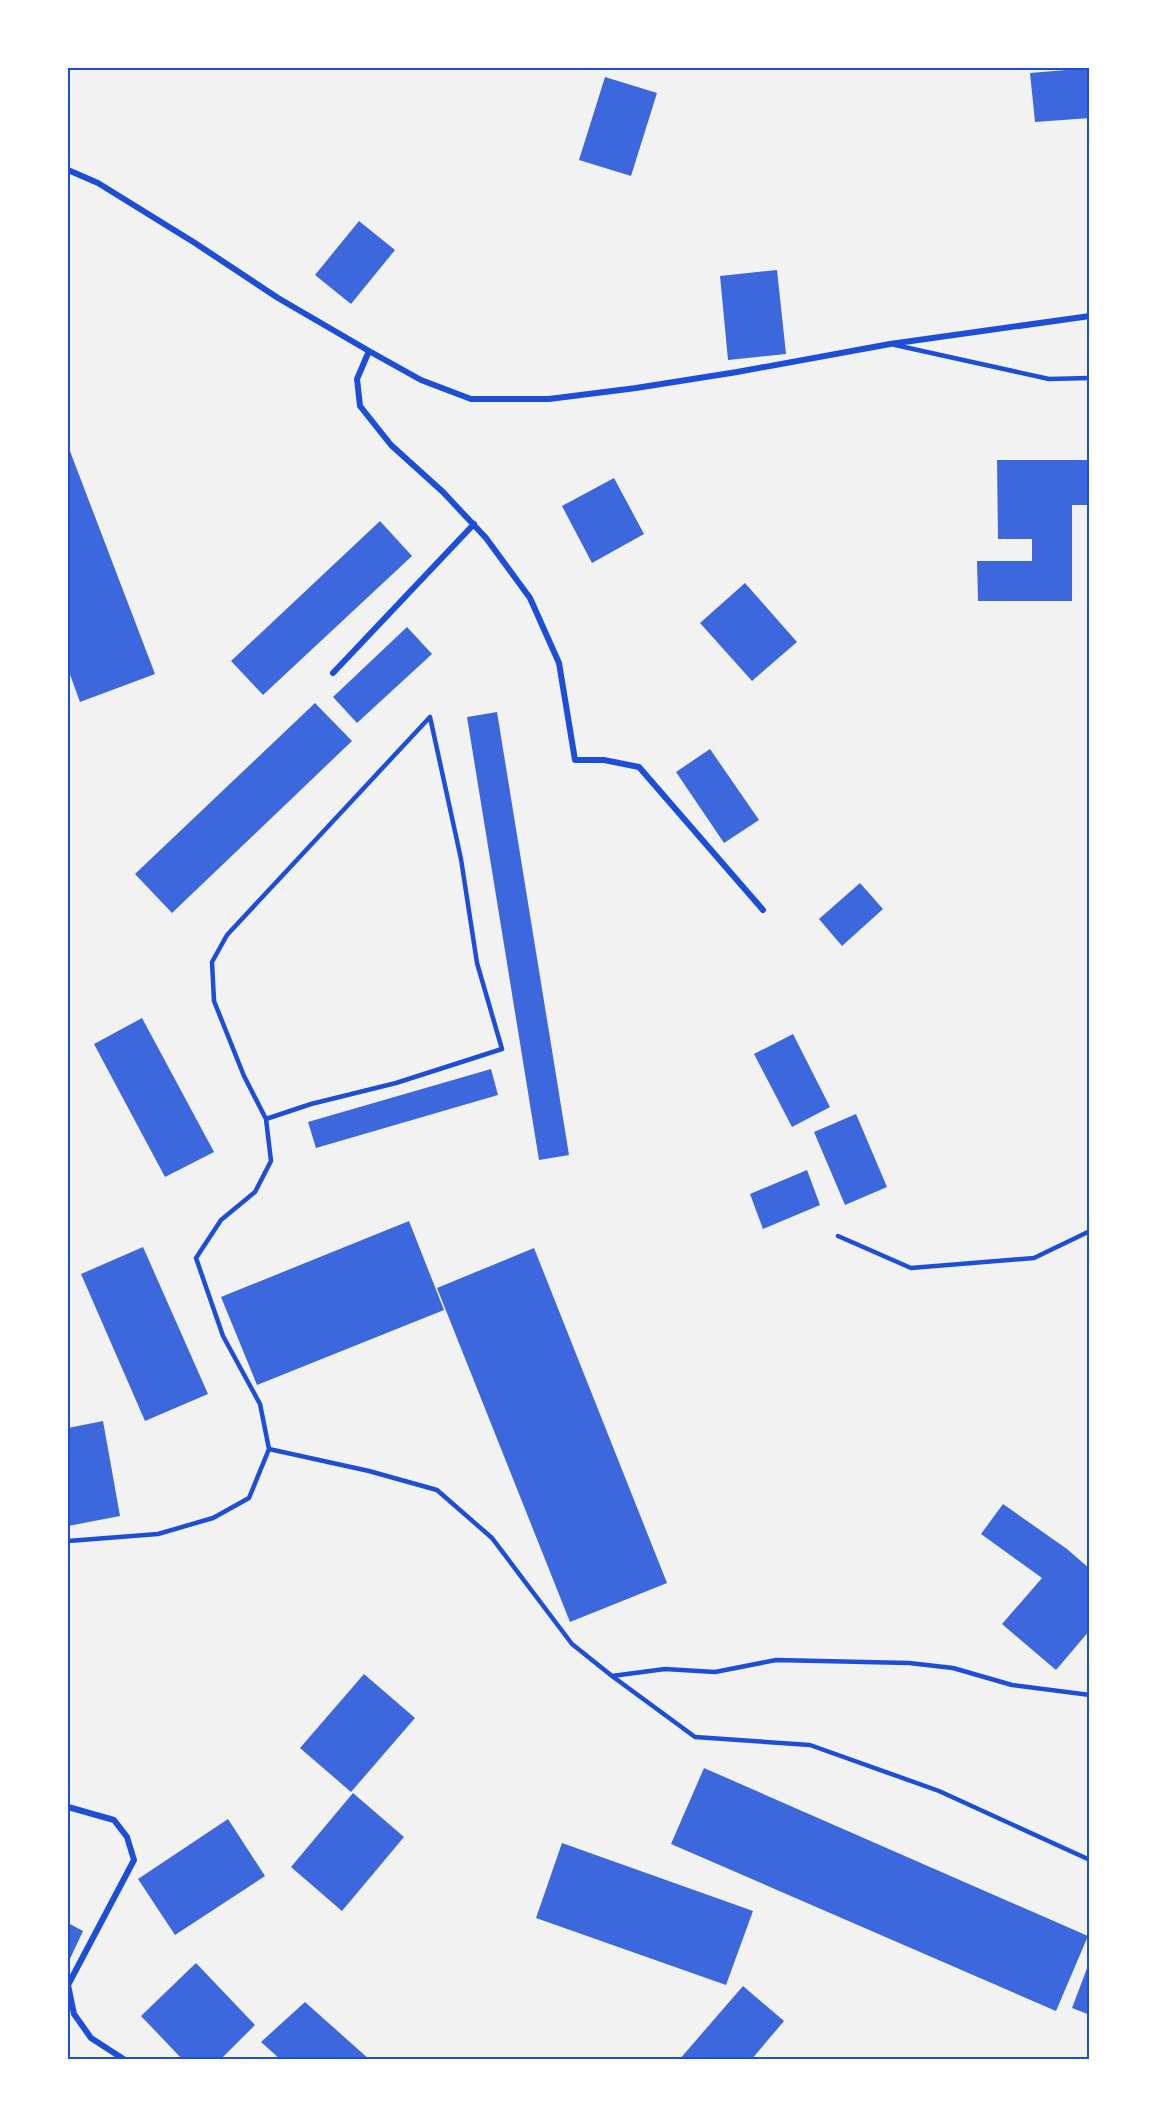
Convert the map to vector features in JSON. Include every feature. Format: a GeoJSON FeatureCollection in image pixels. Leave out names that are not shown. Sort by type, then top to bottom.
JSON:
{"type":"FeatureCollection","features":[{"type":"Feature","properties":{"kind":"street"},"geometry":{"type":"LineString","coordinates":[[68,170],[98,183],[278,298],[369,351],[421,380],[471,399],[549,399],[737,372],[890,344],[1089,316]]}},
{"type":"Feature","properties":{"kind":"street"},"geometry":{"type":"LineString","coordinates":[[369,351],[357,379],[360,406],[391,446],[443,492],[474,524],[530,598],[559,663],[575,760],[604,760],[639,767],[763,910]]}},
{"type":"Feature","properties":{"kind":"street"},"geometry":{"type":"LineString","coordinates":[[333,674],[474,524]]}},
{"type":"Feature","properties":{"kind":"street"},"geometry":{"type":"LineString","coordinates":[[68,1807],[114,1820],[127,1837],[134,1860],[68,1985],[74,2014],[91,2038],[125,2060]]}},
{"type":"Feature","properties":{"kind":"lane"},"geometry":{"type":"LineString","coordinates":[[890,344],[1049,379],[1089,378]]}},
{"type":"Feature","properties":{"kind":"lane"},"geometry":{"type":"LineString","coordinates":[[68,1541],[158,1534],[213,1518],[249,1498],[269,1449],[260,1404],[223,1336],[196,1258],[222,1220],[255,1192],[271,1161],[266,1119],[244,1076],[214,1001],[212,962],[227,935],[430,717],[461,859],[477,963],[502,1049],[396,1083],[310,1104],[266,1119]]}},
{"type":"Feature","properties":{"kind":"lane"},"geometry":{"type":"LineString","coordinates":[[838,1236],[911,1268],[1034,1258],[1089,1231]]}},
{"type":"Feature","properties":{"kind":"lane"},"geometry":{"type":"LineString","coordinates":[[269,1449],[369,1471],[438,1490],[492,1538],[572,1644],[695,1737],[810,1745],[939,1791],[1089,1860]]}},
{"type":"Feature","properties":{"kind":"lane"},"geometry":{"type":"LineString","coordinates":[[612,1676],[664,1669],[715,1672],[776,1660],[909,1663],[953,1668],[1012,1685],[1089,1695]]}},
{"type":"Feature","properties":{"kind":"building"},"geometry":{"type":"Polygon","coordinates":[[[1090,68],[1090,118],[1035,122],[1030,73],[1090,68]]]}},
{"type":"Feature","properties":{"kind":"building"},"geometry":{"type":"Polygon","coordinates":[[[605,77],[657,93],[631,176],[579,160],[605,77]]]}},
{"type":"Feature","properties":{"kind":"building"},"geometry":{"type":"Polygon","coordinates":[[[359,221],[395,250],[351,304],[315,275],[359,221]]]}},
{"type":"Feature","properties":{"kind":"building"},"geometry":{"type":"Polygon","coordinates":[[[777,270],[786,354],[728,360],[720,276],[777,270]]]}},
{"type":"Feature","properties":{"kind":"building"},"geometry":{"type":"Polygon","coordinates":[[[68,446],[155,674],[80,702],[68,669],[68,446]]]}},
{"type":"Feature","properties":{"kind":"building"},"geometry":{"type":"Polygon","coordinates":[[[997,460],[1090,460],[1090,505],[1072,505],[1072,601],[978,601],[977,561],[1032,561],[1032,539],[998,539],[997,460]]]}},
{"type":"Feature","properties":{"kind":"building"},"geometry":{"type":"Polygon","coordinates":[[[614,478],[644,534],[592,563],[562,506],[614,478]]]}},
{"type":"Feature","properties":{"kind":"building"},"geometry":{"type":"Polygon","coordinates":[[[380,521],[412,556],[263,695],[231,661],[380,521]]]}},
{"type":"Feature","properties":{"kind":"building"},"geometry":{"type":"Polygon","coordinates":[[[745,583],[797,642],[752,681],[700,623],[745,583]]]}},
{"type":"Feature","properties":{"kind":"building"},"geometry":{"type":"Polygon","coordinates":[[[407,627],[432,654],[357,723],[333,697],[407,627]]]}},
{"type":"Feature","properties":{"kind":"building"},"geometry":{"type":"Polygon","coordinates":[[[315,703],[352,741],[172,913],[135,874],[315,703]]]}},
{"type":"Feature","properties":{"kind":"building"},"geometry":{"type":"Polygon","coordinates":[[[497,712],[569,1155],[539,1160],[467,717],[497,712]]]}},
{"type":"Feature","properties":{"kind":"building"},"geometry":{"type":"Polygon","coordinates":[[[710,749],[759,820],[724,843],[676,772],[710,749]]]}},
{"type":"Feature","properties":{"kind":"building"},"geometry":{"type":"Polygon","coordinates":[[[860,883],[883,909],[842,946],[819,919],[860,883]]]}},
{"type":"Feature","properties":{"kind":"building"},"geometry":{"type":"Polygon","coordinates":[[[142,1018],[214,1152],[165,1177],[94,1044],[142,1018]]]}},
{"type":"Feature","properties":{"kind":"building"},"geometry":{"type":"Polygon","coordinates":[[[793,1034],[830,1107],[792,1127],[754,1054],[793,1034]]]}},
{"type":"Feature","properties":{"kind":"building"},"geometry":{"type":"Polygon","coordinates":[[[491,1069],[498,1095],[316,1148],[308,1122],[491,1069]]]}},
{"type":"Feature","properties":{"kind":"building"},"geometry":{"type":"Polygon","coordinates":[[[856,1114],[887,1187],[845,1205],[814,1132],[856,1114]]]}},
{"type":"Feature","properties":{"kind":"building"},"geometry":{"type":"Polygon","coordinates":[[[807,1170],[820,1205],[763,1229],[750,1194],[807,1170]]]}},
{"type":"Feature","properties":{"kind":"building"},"geometry":{"type":"Polygon","coordinates":[[[409,1221],[444,1310],[257,1385],[221,1297],[409,1221]]]}},
{"type":"Feature","properties":{"kind":"building"},"geometry":{"type":"Polygon","coordinates":[[[143,1247],[208,1394],[145,1421],[81,1274],[143,1247]]]}},
{"type":"Feature","properties":{"kind":"building"},"geometry":{"type":"Polygon","coordinates":[[[534,1248],[667,1583],[570,1622],[437,1288],[534,1248]]]}},
{"type":"Feature","properties":{"kind":"building"},"geometry":{"type":"Polygon","coordinates":[[[103,1421],[120,1516],[68,1526],[68,1428],[103,1421]]]}},
{"type":"Feature","properties":{"kind":"building"},"geometry":{"type":"Polygon","coordinates":[[[1003,1504],[1067,1549],[1090,1569],[1090,1630],[1056,1670],[1002,1624],[1042,1578],[981,1534],[1003,1504]]]}},
{"type":"Feature","properties":{"kind":"building"},"geometry":{"type":"Polygon","coordinates":[[[364,1674],[415,1718],[351,1792],[300,1748],[364,1674]]]}},
{"type":"Feature","properties":{"kind":"building"},"geometry":{"type":"Polygon","coordinates":[[[704,1768],[1088,1936],[1056,2011],[671,1844],[704,1768]]]}},
{"type":"Feature","properties":{"kind":"building"},"geometry":{"type":"Polygon","coordinates":[[[353,1793],[404,1837],[342,1911],[291,1867],[353,1793]]]}},
{"type":"Feature","properties":{"kind":"building"},"geometry":{"type":"Polygon","coordinates":[[[228,1819],[265,1876],[175,1935],[138,1879],[228,1819]]]}},
{"type":"Feature","properties":{"kind":"building"},"geometry":{"type":"Polygon","coordinates":[[[562,1843],[753,1911],[726,1985],[536,1918],[562,1843]]]}},
{"type":"Feature","properties":{"kind":"building"},"geometry":{"type":"Polygon","coordinates":[[[68,1923],[83,1931],[68,1963],[68,1923]]]}},
{"type":"Feature","properties":{"kind":"building"},"geometry":{"type":"Polygon","coordinates":[[[196,1963],[255,2025],[220,2060],[183,2060],[141,2016],[196,1963]]]}},
{"type":"Feature","properties":{"kind":"building"},"geometry":{"type":"Polygon","coordinates":[[[1090,1963],[1090,2015],[1072,2008],[1090,1963]]]}},
{"type":"Feature","properties":{"kind":"building"},"geometry":{"type":"Polygon","coordinates":[[[743,1986],[784,2021],[751,2060],[679,2060],[743,1986]]]}},
{"type":"Feature","properties":{"kind":"building"},"geometry":{"type":"Polygon","coordinates":[[[305,2002],[370,2060],[281,2060],[261,2042],[305,2002]]]}}]}
